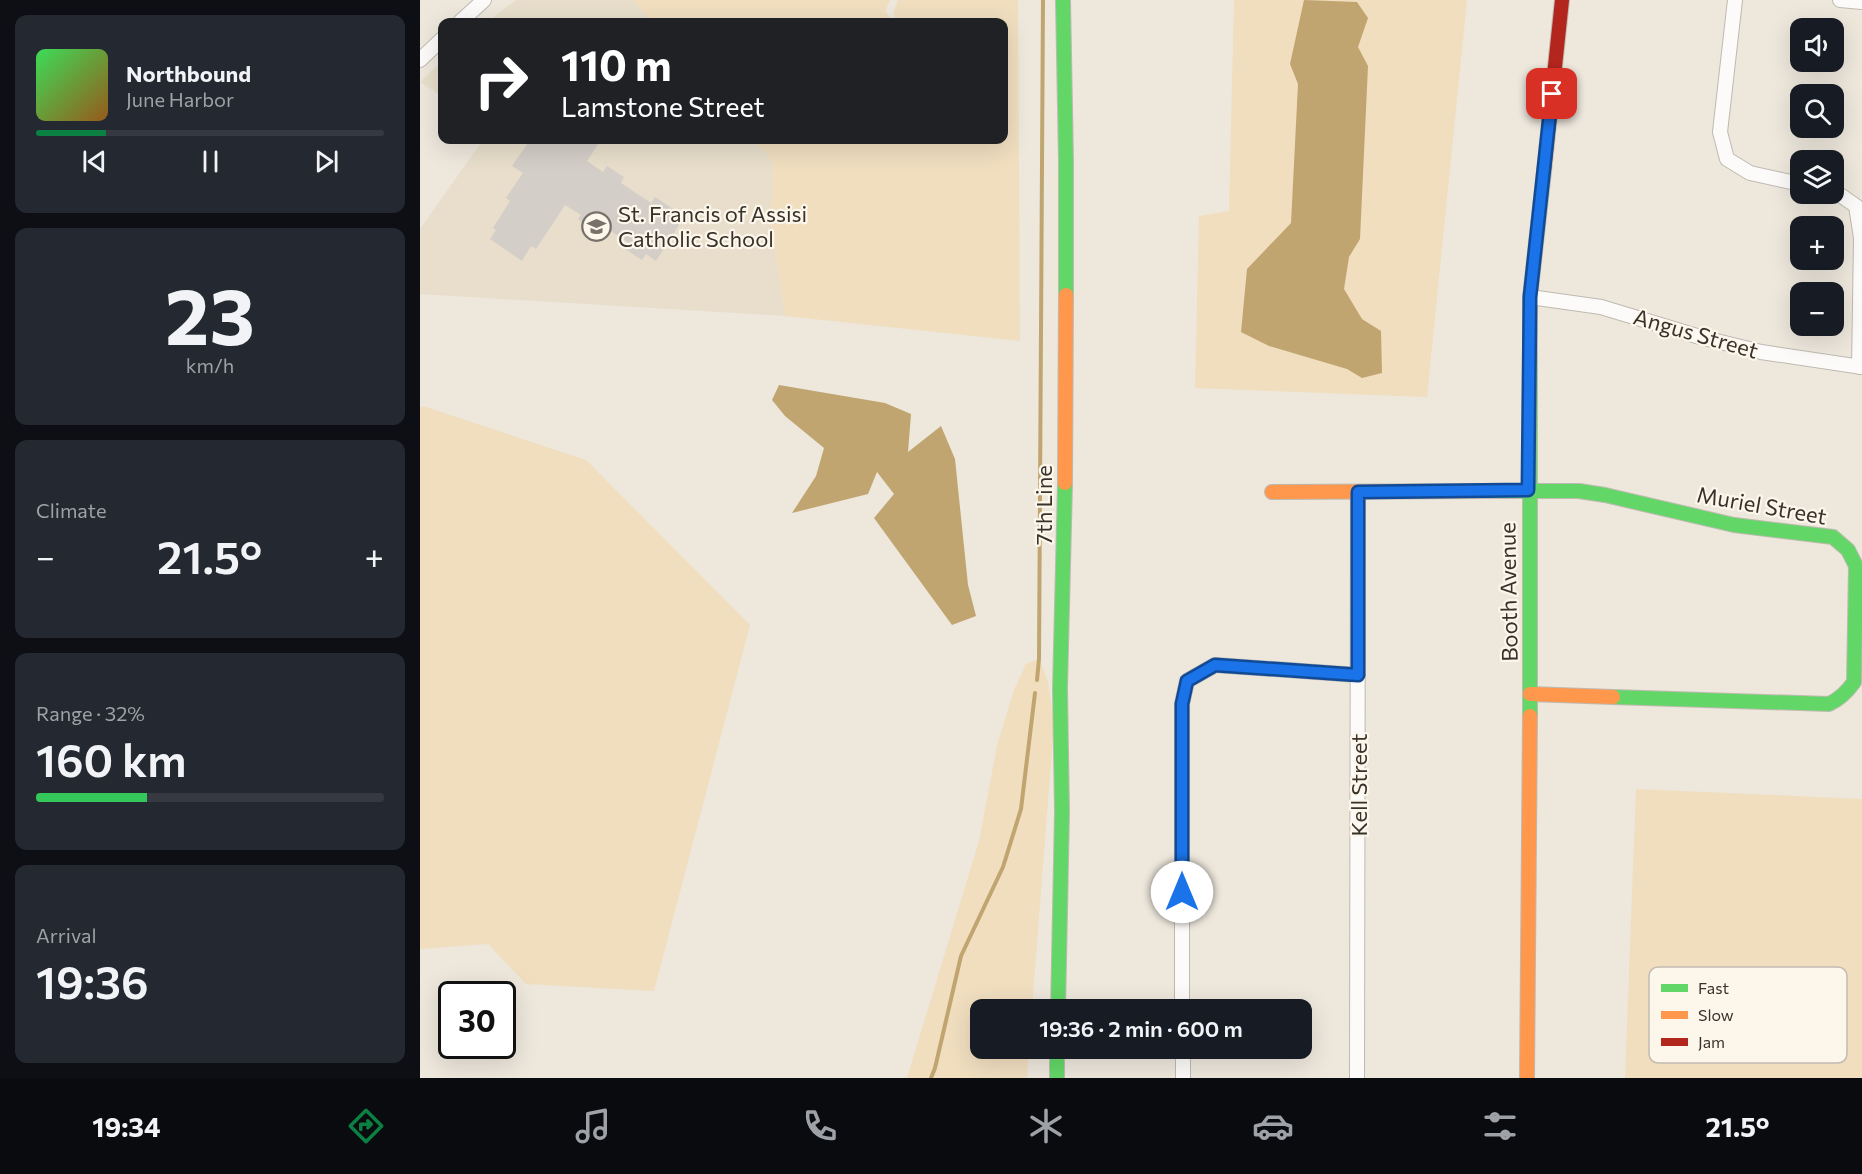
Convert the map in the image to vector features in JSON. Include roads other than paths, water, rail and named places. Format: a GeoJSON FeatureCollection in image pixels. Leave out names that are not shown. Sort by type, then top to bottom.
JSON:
{"type":"FeatureCollection","features":[{"type":"Feature","properties":{"kind":"street"},"geometry":{"type":"LineString","coordinates":[[464,18],[484,0]]}},
{"type":"Feature","properties":{"kind":"street","name":"7th Line"},"geometry":{"type":"LineString","coordinates":[[1058,999],[1062,812],[1060,689],[1065,535],[1066,161],[1063,0]]}},
{"type":"Feature","properties":{"kind":"street","name":"Booth Avenue"},"geometry":{"type":"LineString","coordinates":[[1527,1078],[1530,297],[1562,0]]}},
{"type":"Feature","properties":{"kind":"street"},"geometry":{"type":"LineString","coordinates":[[1735,0],[1720,132],[1727,159],[1750,173],[1790,182]]}},
{"type":"Feature","properties":{"kind":"street"},"geometry":{"type":"LineString","coordinates":[[1840,0],[1862,2]]}},
{"type":"Feature","properties":{"kind":"street"},"geometry":{"type":"LineString","coordinates":[[420,60],[438,43]]}},
{"type":"Feature","properties":{"kind":"street"},"geometry":{"type":"LineString","coordinates":[[1844,198],[1856,206],[1861,238],[1860,367]]}},
{"type":"Feature","properties":{"kind":"street","name":"Angus Street"},"geometry":{"type":"LineString","coordinates":[[1530,297],[1601,307],[1700,337],[1761,352],[1860,367]]}},
{"type":"Feature","properties":{"kind":"street","name":"Muriel Street"},"geometry":{"type":"LineString","coordinates":[[1272,492],[1579,491],[1734,525],[1833,537],[1848,550],[1856,566],[1854,682],[1848,692],[1829,704],[1530,694]]}},
{"type":"Feature","properties":{"kind":"street","name":"Kell Street"},"geometry":{"type":"LineString","coordinates":[[1357,1078],[1358,492]]}},
{"type":"Feature","properties":{"kind":"street"},"geometry":{"type":"LineString","coordinates":[[1182,999],[1182,704],[1187,681],[1215,665],[1358,675]]}},
{"type":"Feature","properties":{"kind":"street"},"geometry":{"type":"LineString","coordinates":[[1057,1059],[1057,1078]]}},
{"type":"Feature","properties":{"kind":"street"},"geometry":{"type":"LineString","coordinates":[[1183,1059],[1183,1078]]}},
{"type":"Feature","properties":{"kind":"waterway"},"geometry":{"type":"LineString","coordinates":[[1037,680],[1039,659],[1043,0]]}},
{"type":"Feature","properties":{"kind":"waterway"},"geometry":{"type":"LineString","coordinates":[[931,1078],[961,956],[1003,867],[1021,809],[1035,693]]}},
{"type":"Feature","properties":{"kind":"place","name":"St. Francis of Assisi Catholic School"},"geometry":{"type":"Point","coordinates":[597,226]}}]}
